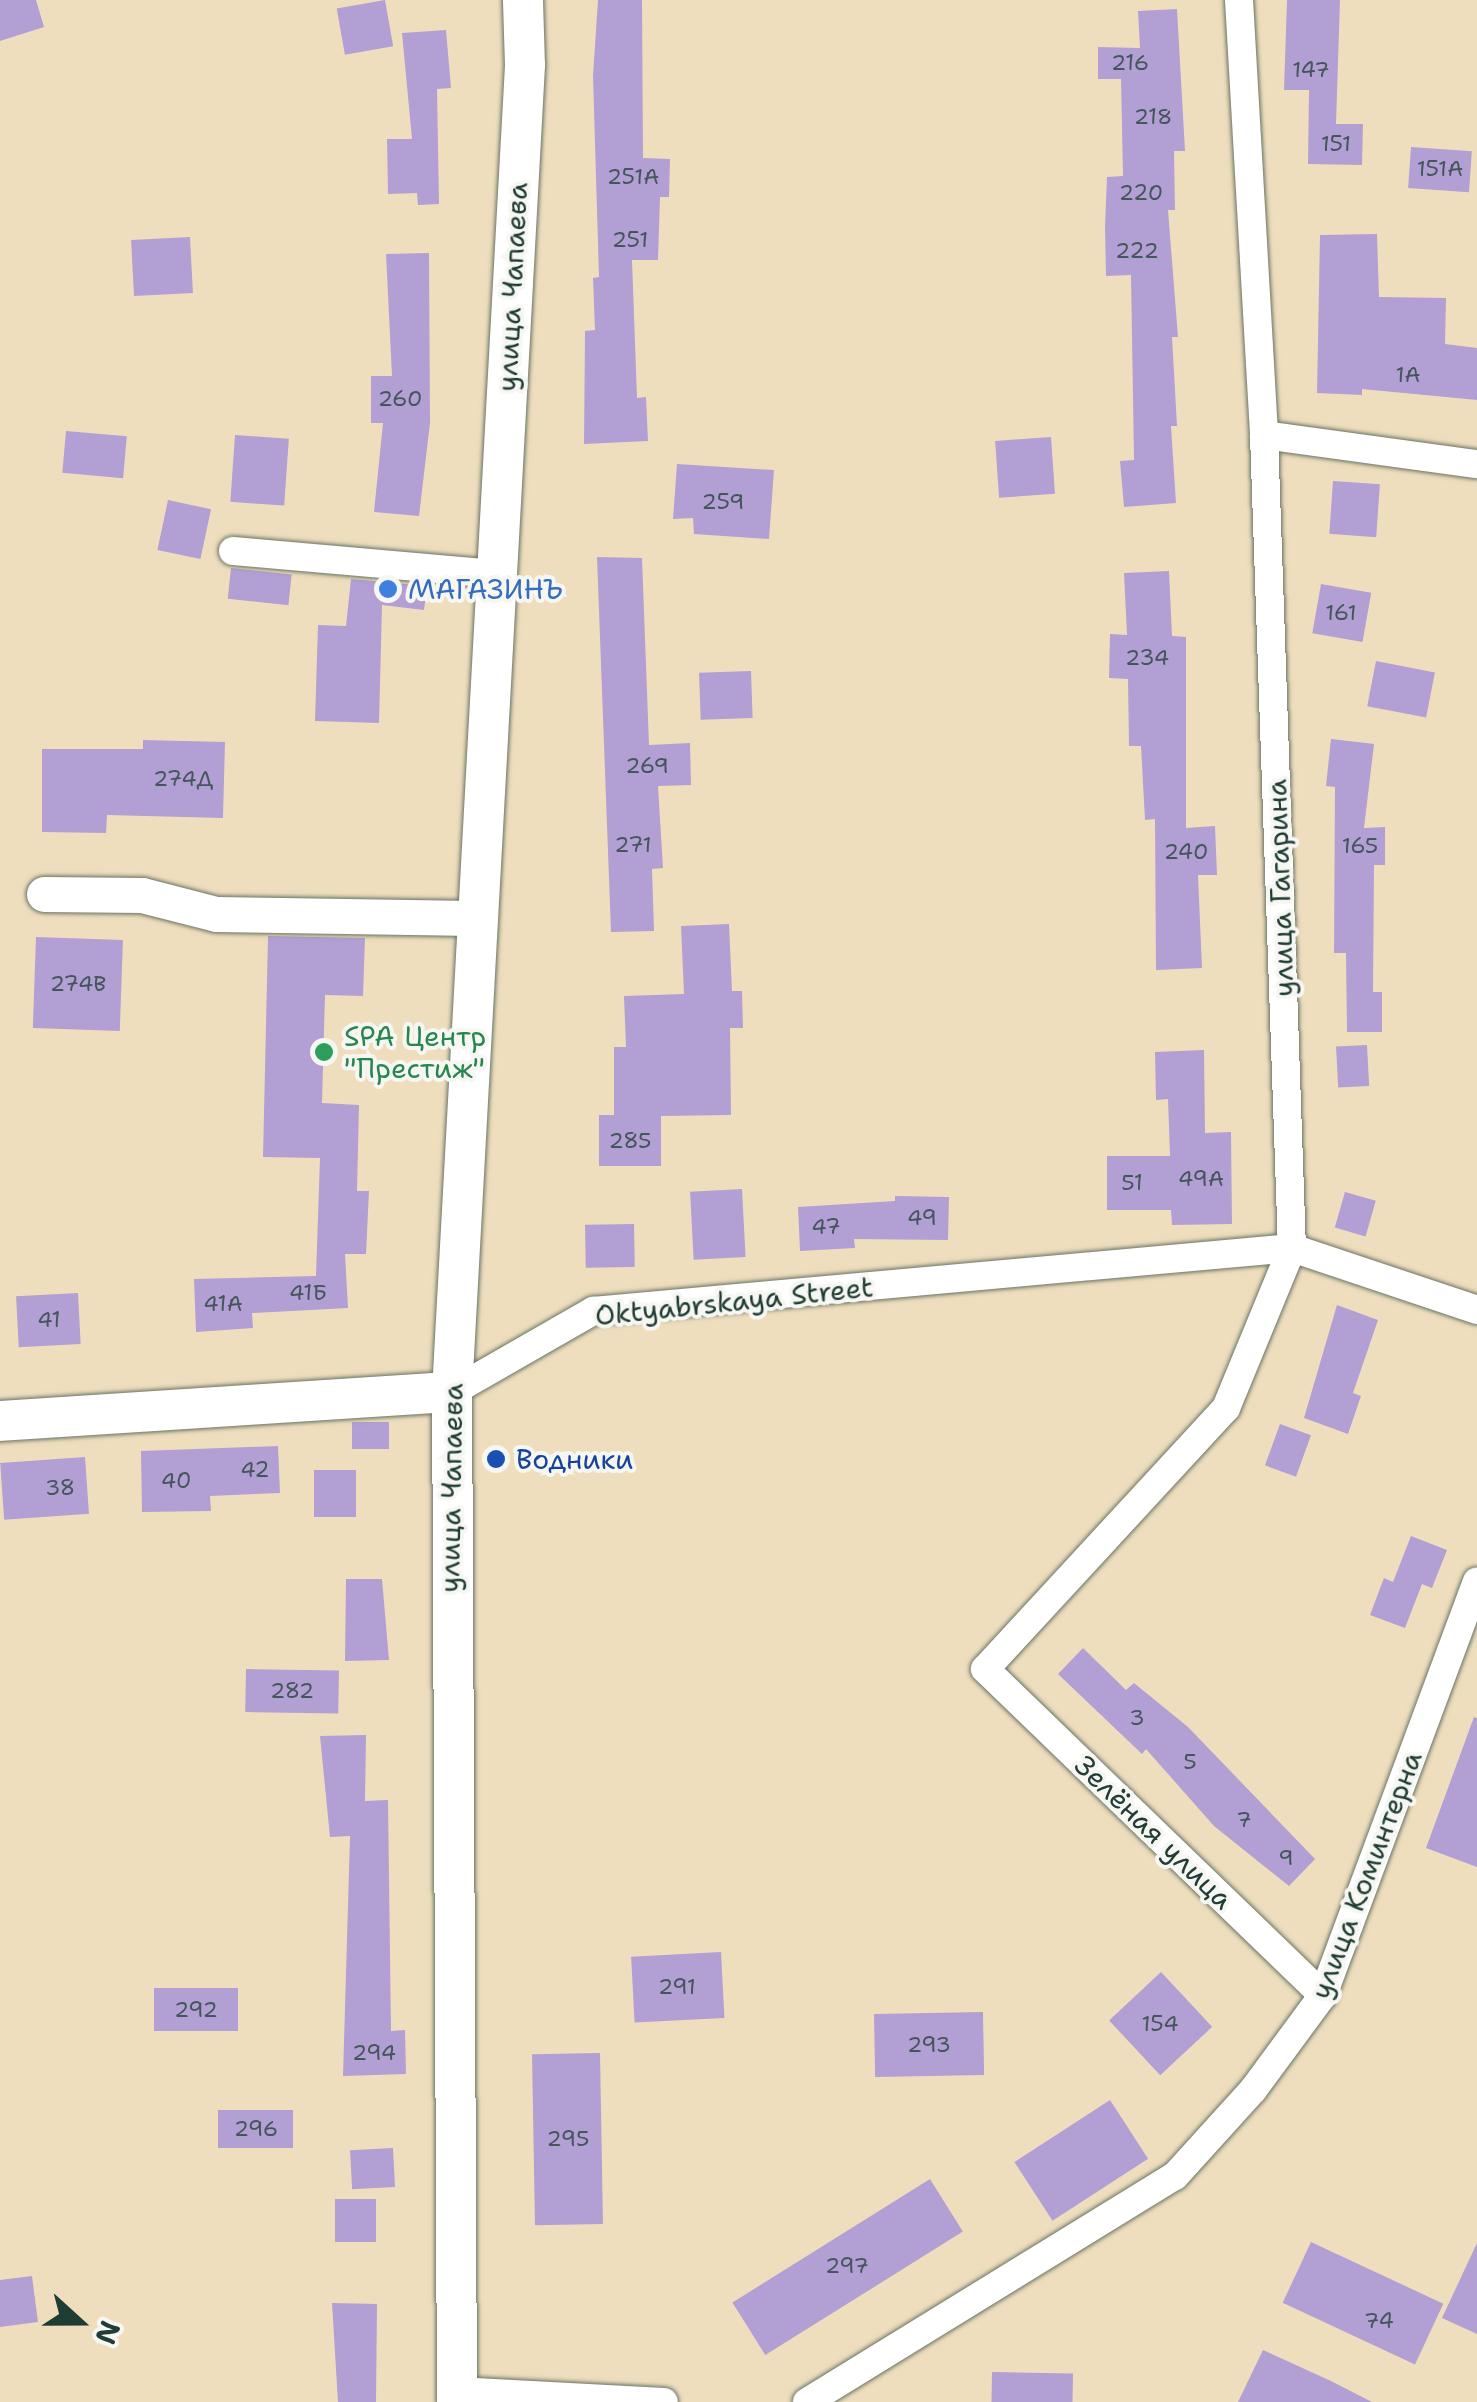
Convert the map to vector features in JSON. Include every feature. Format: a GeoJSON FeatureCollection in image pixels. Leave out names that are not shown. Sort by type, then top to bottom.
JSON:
{"type":"FeatureCollection","features":[{"type":"Feature","properties":{"kind":"main road","name":"улица Чапаева"},"geometry":{"type":"LineString","coordinates":[[457,2397],[452,1392],[474,918],[525,65],[523,0]]}},
{"type":"Feature","properties":{"kind":"main road","name":"Oktyabrskaya Street"},"geometry":{"type":"LineString","coordinates":[[0,1421],[452,1392]]}},
{"type":"Feature","properties":{"kind":"street","name":"улица Гагарина"},"geometry":{"type":"LineString","coordinates":[[985,1670],[1226,1408],[1292,1248],[1264,436],[1239,0]]}},
{"type":"Feature","properties":{"kind":"street"},"geometry":{"type":"LineString","coordinates":[[1264,436],[1477,464]]}},
{"type":"Feature","properties":{"kind":"street"},"geometry":{"type":"LineString","coordinates":[[233,550],[495,574]]}},
{"type":"Feature","properties":{"kind":"street"},"geometry":{"type":"LineString","coordinates":[[44,894],[142,896],[216,914],[474,918]]}},
{"type":"Feature","properties":{"kind":"street","name":"Oktyabrskaya Street"},"geometry":{"type":"LineString","coordinates":[[452,1392],[593,1310],[1292,1248],[1477,1310]]}},
{"type":"Feature","properties":{"kind":"street","name":"улица Коминтерна"},"geometry":{"type":"LineString","coordinates":[[807,2402],[1175,2176],[1254,2090],[1324,1995],[1477,1582]]}},
{"type":"Feature","properties":{"kind":"street","name":"Зелёная улица"},"geometry":{"type":"LineString","coordinates":[[985,1670],[1324,1995]]}},
{"type":"Feature","properties":{"kind":"street"},"geometry":{"type":"LineString","coordinates":[[457,2397],[664,2402]]}},
{"type":"Feature","properties":{"kind":"building"},"geometry":{"type":"Polygon","coordinates":[[[0,0],[36,0],[44,27],[0,41],[0,0]]]}},
{"type":"Feature","properties":{"kind":"building"},"geometry":{"type":"Polygon","coordinates":[[[385,0],[393,46],[345,55],[337,9],[385,0]]]}},
{"type":"Feature","properties":{"kind":"building"},"geometry":{"type":"Polygon","coordinates":[[[598,0],[642,0],[643,158],[670,159],[669,197],[660,197],[658,260],[632,260],[637,398],[646,397],[648,441],[584,444],[585,331],[595,330],[593,278],[599,277],[593,76],[598,0]]]}},
{"type":"Feature","properties":{"kind":"building"},"geometry":{"type":"Polygon","coordinates":[[[1287,0],[1340,0],[1336,124],[1363,124],[1362,165],[1308,164],[1309,90],[1284,90],[1287,0]]]}},
{"type":"Feature","properties":{"kind":"building"},"geometry":{"type":"Polygon","coordinates":[[[1177,9],[1185,151],[1174,151],[1175,210],[1168,210],[1178,337],[1172,337],[1177,426],[1171,426],[1176,503],[1124,507],[1120,461],[1134,460],[1131,275],[1106,276],[1105,227],[1107,177],[1123,176],[1121,79],[1098,79],[1098,47],[1140,48],[1138,11],[1177,9]]]}},
{"type":"Feature","properties":{"kind":"building"},"geometry":{"type":"Polygon","coordinates":[[[446,30],[451,88],[437,89],[439,204],[418,205],[417,193],[388,194],[387,139],[412,139],[402,33],[446,30]]]}},
{"type":"Feature","properties":{"kind":"building"},"geometry":{"type":"Polygon","coordinates":[[[1411,147],[1472,151],[1469,192],[1408,188],[1411,147]]]}},
{"type":"Feature","properties":{"kind":"building"},"geometry":{"type":"Polygon","coordinates":[[[1377,234],[1379,297],[1446,298],[1445,344],[1477,348],[1477,400],[1362,389],[1362,395],[1317,393],[1320,235],[1377,234]]]}},
{"type":"Feature","properties":{"kind":"building"},"geometry":{"type":"Polygon","coordinates":[[[190,237],[193,293],[134,296],[131,240],[190,237]]]}},
{"type":"Feature","properties":{"kind":"building"},"geometry":{"type":"Polygon","coordinates":[[[429,253],[430,423],[419,516],[374,512],[383,423],[371,423],[371,376],[392,376],[386,254],[429,253]]]}},
{"type":"Feature","properties":{"kind":"building"},"geometry":{"type":"Polygon","coordinates":[[[66,431],[127,436],[123,478],[62,473],[66,431]]]}},
{"type":"Feature","properties":{"kind":"building"},"geometry":{"type":"Polygon","coordinates":[[[235,435],[289,439],[284,506],[230,502],[235,435]]]}},
{"type":"Feature","properties":{"kind":"building"},"geometry":{"type":"Polygon","coordinates":[[[1051,437],[1055,494],[999,498],[995,441],[1051,437]]]}},
{"type":"Feature","properties":{"kind":"building"},"geometry":{"type":"Polygon","coordinates":[[[677,464],[774,470],[769,539],[694,534],[693,518],[673,519],[677,464]]]}},
{"type":"Feature","properties":{"kind":"building"},"geometry":{"type":"Polygon","coordinates":[[[1333,481],[1380,484],[1376,537],[1329,534],[1333,481]]]}},
{"type":"Feature","properties":{"kind":"building"},"geometry":{"type":"Polygon","coordinates":[[[168,500],[211,509],[200,559],[157,550],[168,500]]]}},
{"type":"Feature","properties":{"kind":"building"},"geometry":{"type":"Polygon","coordinates":[[[597,557],[642,558],[649,745],[690,743],[691,785],[658,786],[663,868],[652,869],[654,931],[611,932],[597,557]]]}},
{"type":"Feature","properties":{"kind":"building"},"geometry":{"type":"Polygon","coordinates":[[[231,568],[292,574],[288,605],[228,599],[231,568]]]}},
{"type":"Feature","properties":{"kind":"building"},"geometry":{"type":"Polygon","coordinates":[[[1169,571],[1172,636],[1186,637],[1186,828],[1215,826],[1217,875],[1198,875],[1202,968],[1156,970],[1155,819],[1145,820],[1141,746],[1129,746],[1128,679],[1109,678],[1110,634],[1127,635],[1124,573],[1169,571]]]}},
{"type":"Feature","properties":{"kind":"building"},"geometry":{"type":"Polygon","coordinates":[[[351,579],[427,586],[424,610],[382,605],[379,723],[315,721],[318,625],[346,626],[351,579]]]}},
{"type":"Feature","properties":{"kind":"building"},"geometry":{"type":"Polygon","coordinates":[[[1321,584],[1371,593],[1363,642],[1312,633],[1321,584]]]}},
{"type":"Feature","properties":{"kind":"building"},"geometry":{"type":"Polygon","coordinates":[[[1376,661],[1435,672],[1426,718],[1367,706],[1376,661]]]}},
{"type":"Feature","properties":{"kind":"building"},"geometry":{"type":"Polygon","coordinates":[[[751,671],[753,718],[701,720],[699,673],[751,671]]]}},
{"type":"Feature","properties":{"kind":"building"},"geometry":{"type":"Polygon","coordinates":[[[1331,739],[1374,744],[1364,828],[1385,827],[1385,865],[1374,865],[1373,992],[1382,992],[1382,1032],[1347,1032],[1346,953],[1334,953],[1335,787],[1326,786],[1331,739]]]}},
{"type":"Feature","properties":{"kind":"building"},"geometry":{"type":"Polygon","coordinates":[[[143,740],[225,742],[223,818],[107,815],[106,833],[42,832],[42,749],[143,749],[143,740]]]}},
{"type":"Feature","properties":{"kind":"building"},"geometry":{"type":"Polygon","coordinates":[[[729,924],[732,991],[742,991],[743,1028],[730,1028],[731,1115],[661,1116],[661,1166],[599,1166],[599,1115],[614,1115],[614,1047],[626,1047],[624,996],[684,994],[681,926],[729,924]]]}},
{"type":"Feature","properties":{"kind":"building"},"geometry":{"type":"Polygon","coordinates":[[[268,936],[365,938],[363,996],[325,995],[322,1103],[359,1105],[357,1191],[369,1191],[366,1254],[345,1254],[348,1308],[252,1313],[253,1328],[196,1332],[194,1279],[316,1276],[320,1158],[263,1157],[268,936]]]}},
{"type":"Feature","properties":{"kind":"building"},"geometry":{"type":"Polygon","coordinates":[[[36,937],[123,940],[120,1031],[33,1028],[36,937]]]}},
{"type":"Feature","properties":{"kind":"building"},"geometry":{"type":"Polygon","coordinates":[[[1367,1045],[1369,1086],[1338,1088],[1336,1047],[1367,1045]]]}},
{"type":"Feature","properties":{"kind":"building"},"geometry":{"type":"Polygon","coordinates":[[[1204,1050],[1205,1133],[1231,1132],[1232,1224],[1172,1225],[1171,1210],[1107,1210],[1107,1156],[1170,1156],[1168,1099],[1156,1100],[1155,1052],[1204,1050]]]}},
{"type":"Feature","properties":{"kind":"building"},"geometry":{"type":"Polygon","coordinates":[[[742,1189],[746,1257],[694,1260],[690,1192],[742,1189]]]}},
{"type":"Feature","properties":{"kind":"building"},"geometry":{"type":"Polygon","coordinates":[[[1345,1192],[1376,1201],[1366,1236],[1335,1228],[1345,1192]]]}},
{"type":"Feature","properties":{"kind":"building"},"geometry":{"type":"Polygon","coordinates":[[[895,1196],[949,1197],[948,1240],[854,1239],[855,1248],[800,1251],[798,1207],[895,1201],[895,1196]]]}},
{"type":"Feature","properties":{"kind":"building"},"geometry":{"type":"Polygon","coordinates":[[[634,1224],[635,1267],[586,1268],[585,1225],[634,1224]]]}},
{"type":"Feature","properties":{"kind":"building"},"geometry":{"type":"Polygon","coordinates":[[[78,1293],[81,1344],[19,1347],[16,1296],[78,1293]]]}},
{"type":"Feature","properties":{"kind":"building"},"geometry":{"type":"Polygon","coordinates":[[[1337,1305],[1378,1320],[1353,1393],[1361,1396],[1348,1434],[1304,1418],[1337,1305]]]}},
{"type":"Feature","properties":{"kind":"building"},"geometry":{"type":"Polygon","coordinates":[[[352,1422],[389,1422],[389,1449],[352,1449],[352,1422]]]}},
{"type":"Feature","properties":{"kind":"building"},"geometry":{"type":"Polygon","coordinates":[[[1280,1424],[1311,1435],[1296,1477],[1265,1465],[1280,1424]]]}},
{"type":"Feature","properties":{"kind":"building"},"geometry":{"type":"Polygon","coordinates":[[[278,1446],[280,1493],[210,1496],[211,1511],[142,1512],[141,1451],[278,1446]]]}},
{"type":"Feature","properties":{"kind":"building"},"geometry":{"type":"Polygon","coordinates":[[[85,1457],[89,1514],[4,1520],[0,1463],[85,1457]]]}},
{"type":"Feature","properties":{"kind":"building"},"geometry":{"type":"Polygon","coordinates":[[[314,1470],[356,1470],[356,1517],[314,1517],[314,1470]]]}},
{"type":"Feature","properties":{"kind":"building"},"geometry":{"type":"Polygon","coordinates":[[[1411,1536],[1447,1550],[1432,1588],[1422,1584],[1405,1628],[1370,1615],[1384,1578],[1393,1582],[1411,1536]]]}},
{"type":"Feature","properties":{"kind":"building"},"geometry":{"type":"Polygon","coordinates":[[[346,1579],[382,1579],[389,1660],[345,1661],[346,1579]]]}},
{"type":"Feature","properties":{"kind":"building"},"geometry":{"type":"Polygon","coordinates":[[[1083,1648],[1126,1690],[1134,1683],[1188,1727],[1315,1859],[1289,1886],[1214,1826],[1146,1749],[1142,1754],[1058,1674],[1083,1648]]]}},
{"type":"Feature","properties":{"kind":"building"},"geometry":{"type":"Polygon","coordinates":[[[246,1669],[339,1671],[338,1714],[245,1712],[246,1669]]]}},
{"type":"Feature","properties":{"kind":"building"},"geometry":{"type":"Polygon","coordinates":[[[1474,1717],[1477,1718],[1477,1867],[1426,1848],[1474,1717]]]}},
{"type":"Feature","properties":{"kind":"building"},"geometry":{"type":"Polygon","coordinates":[[[366,1735],[365,1801],[388,1800],[391,2031],[405,2030],[406,2074],[343,2076],[350,1836],[330,1837],[320,1736],[366,1735]]]}},
{"type":"Feature","properties":{"kind":"building"},"geometry":{"type":"Polygon","coordinates":[[[721,1952],[724,2018],[635,2023],[631,1957],[721,1952]]]}},
{"type":"Feature","properties":{"kind":"building"},"geometry":{"type":"Polygon","coordinates":[[[1161,1972],[1212,2027],[1160,2075],[1109,2020],[1161,1972]]]}},
{"type":"Feature","properties":{"kind":"building"},"geometry":{"type":"Polygon","coordinates":[[[154,1988],[238,1988],[238,2031],[154,2031],[154,1988]]]}},
{"type":"Feature","properties":{"kind":"building"},"geometry":{"type":"Polygon","coordinates":[[[983,2012],[984,2075],[875,2077],[874,2014],[983,2012]]]}},
{"type":"Feature","properties":{"kind":"building"},"geometry":{"type":"Polygon","coordinates":[[[600,2053],[603,2224],[535,2225],[532,2054],[600,2053]]]}},
{"type":"Feature","properties":{"kind":"building"},"geometry":{"type":"Polygon","coordinates":[[[1110,2100],[1148,2159],[1053,2221],[1014,2162],[1110,2100]]]}},
{"type":"Feature","properties":{"kind":"building"},"geometry":{"type":"Polygon","coordinates":[[[218,2110],[293,2110],[293,2148],[218,2148],[218,2110]]]}},
{"type":"Feature","properties":{"kind":"building"},"geometry":{"type":"Polygon","coordinates":[[[393,2148],[395,2187],[352,2189],[350,2150],[393,2148]]]}},
{"type":"Feature","properties":{"kind":"building"},"geometry":{"type":"Polygon","coordinates":[[[930,2179],[963,2232],[765,2355],[732,2302],[930,2179]]]}},
{"type":"Feature","properties":{"kind":"building"},"geometry":{"type":"Polygon","coordinates":[[[335,2199],[376,2199],[376,2242],[335,2242],[335,2199]]]}},
{"type":"Feature","properties":{"kind":"building"},"geometry":{"type":"Polygon","coordinates":[[[1311,2242],[1443,2304],[1415,2364],[1283,2303],[1311,2242]]]}},
{"type":"Feature","properties":{"kind":"building"},"geometry":{"type":"Polygon","coordinates":[[[1477,2243],[1477,2334],[1442,2318],[1477,2243]]]}},
{"type":"Feature","properties":{"kind":"building"},"geometry":{"type":"Polygon","coordinates":[[[32,2276],[38,2322],[0,2327],[0,2280],[32,2276]]]}},
{"type":"Feature","properties":{"kind":"building"},"geometry":{"type":"Polygon","coordinates":[[[332,2303],[377,2304],[376,2402],[338,2402],[332,2303]]]}},
{"type":"Feature","properties":{"kind":"building"},"geometry":{"type":"Polygon","coordinates":[[[1263,2350],[1331,2381],[1372,2402],[1238,2402],[1263,2350]]]}},
{"type":"Feature","properties":{"kind":"building"},"geometry":{"type":"Polygon","coordinates":[[[992,2372],[1073,2373],[1072,2402],[991,2402],[992,2372]]]}},
{"type":"Feature","properties":{"kind":"place","name":"МАГАЗИНЪ"},"geometry":{"type":"Point","coordinates":[388,589]}},
{"type":"Feature","properties":{"kind":"place","name":"SPA Центр \"Престиж\""},"geometry":{"type":"Point","coordinates":[324,1052]}},
{"type":"Feature","properties":{"kind":"place","name":"Водники"},"geometry":{"type":"Point","coordinates":[496,1459]}}]}
